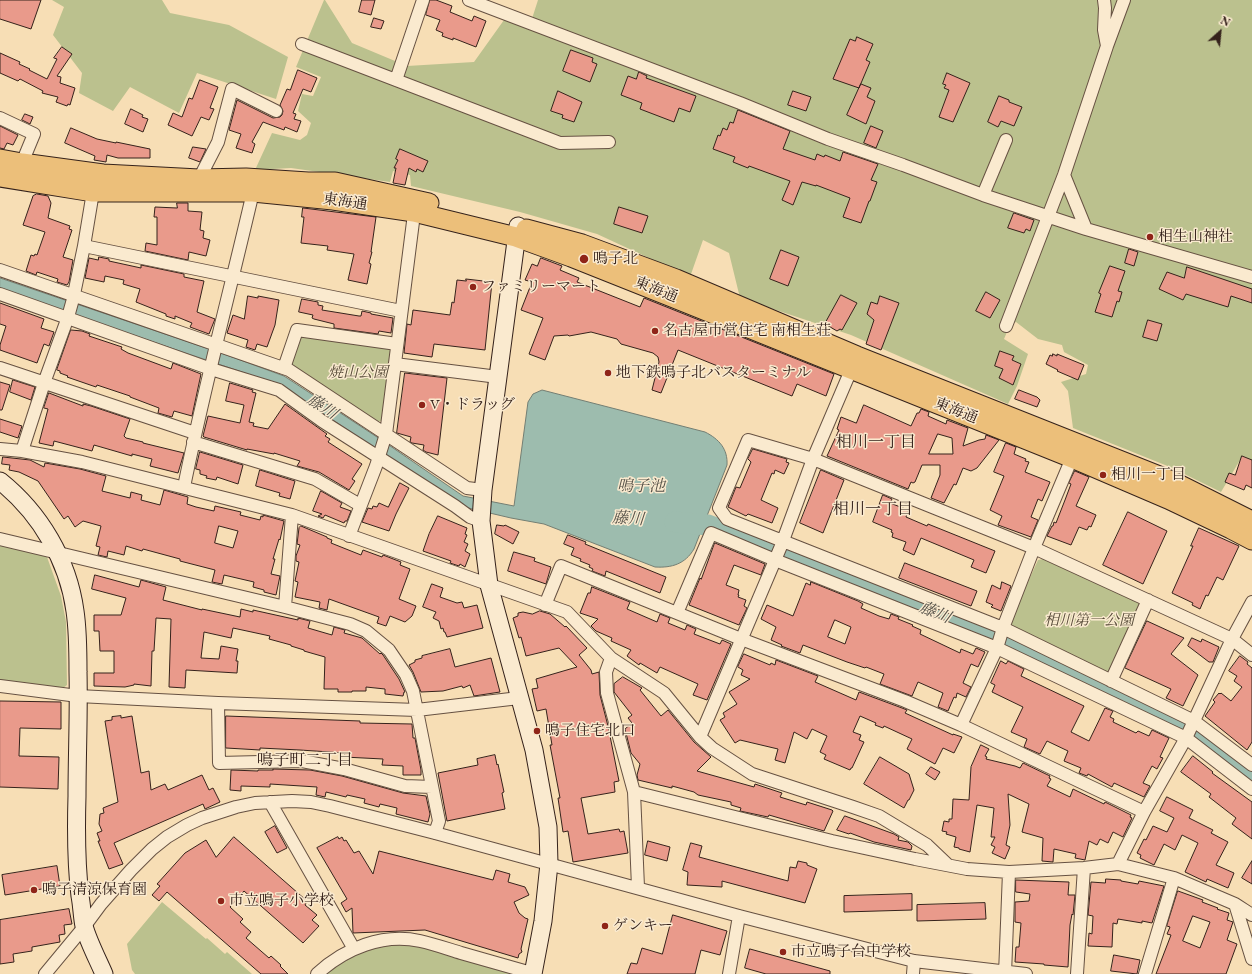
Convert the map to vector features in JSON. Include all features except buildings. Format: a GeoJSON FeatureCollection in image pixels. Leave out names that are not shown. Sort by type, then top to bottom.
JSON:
{"type":"FeatureCollection","features":[{"type":"Feature","properties":{"kind":"main road","name":"東海通"},"geometry":{"type":"LineString","coordinates":[[0,159],[103,174],[199,179],[246,178],[308,182],[336,182],[415,206],[517,232],[571,257],[1172,481],[1252,521]]}},
{"type":"Feature","properties":{"kind":"main road","name":"東海通"},"geometry":{"type":"LineString","coordinates":[[0,177],[93,192],[253,192],[415,206]]}},
{"type":"Feature","properties":{"kind":"main road","name":"東海通"},"geometry":{"type":"LineString","coordinates":[[854,363],[1168,499],[1252,540]]}},
{"type":"Feature","properties":{"kind":"street"},"geometry":{"type":"LineString","coordinates":[[396,80],[424,0]]}},
{"type":"Feature","properties":{"kind":"street"},"geometry":{"type":"LineString","coordinates":[[469,0],[740,102],[828,139],[983,195],[1086,229],[1251,274]]}},
{"type":"Feature","properties":{"kind":"street"},"geometry":{"type":"LineString","coordinates":[[1104,0],[1104,30],[1107,46]]}},
{"type":"Feature","properties":{"kind":"street"},"geometry":{"type":"LineString","coordinates":[[1006,326],[1064,175],[1124,0]]}},
{"type":"Feature","properties":{"kind":"street"},"geometry":{"type":"LineString","coordinates":[[302,44],[560,143],[609,142]]}},
{"type":"Feature","properties":{"kind":"street"},"geometry":{"type":"LineString","coordinates":[[199,179],[218,142],[232,89],[276,111]]}},
{"type":"Feature","properties":{"kind":"street"},"geometry":{"type":"LineString","coordinates":[[0,118],[34,134],[22,163]]}},
{"type":"Feature","properties":{"kind":"street"},"geometry":{"type":"LineString","coordinates":[[983,195],[1006,140]]}},
{"type":"Feature","properties":{"kind":"street"},"geometry":{"type":"LineString","coordinates":[[1064,175],[1086,229]]}},
{"type":"Feature","properties":{"kind":"street"},"geometry":{"type":"LineString","coordinates":[[22,451],[74,297],[93,192]]}},
{"type":"Feature","properties":{"kind":"street"},"geometry":{"type":"LineString","coordinates":[[184,487],[215,347],[253,192]]}},
{"type":"Feature","properties":{"kind":"street"},"geometry":{"type":"LineString","coordinates":[[349,536],[376,466],[385,436],[415,206]]}},
{"type":"Feature","properties":{"kind":"street"},"geometry":{"type":"LineString","coordinates":[[317,974],[326,966],[354,949],[370,943],[393,939],[420,941],[533,974],[543,921],[549,864],[548,828],[534,750],[489,585],[481,518],[517,232]]}},
{"type":"Feature","properties":{"kind":"street"},"geometry":{"type":"LineString","coordinates":[[84,246],[401,311]]}},
{"type":"Feature","properties":{"kind":"street"},"geometry":{"type":"LineString","coordinates":[[0,270],[215,347],[284,368],[385,436],[467,488],[483,493]]}},
{"type":"Feature","properties":{"kind":"street"},"geometry":{"type":"LineString","coordinates":[[0,294],[68,316],[279,390],[322,421],[379,455],[470,517],[481,518]]}},
{"type":"Feature","properties":{"kind":"street"},"geometry":{"type":"LineString","coordinates":[[284,368],[297,330],[397,344]]}},
{"type":"Feature","properties":{"kind":"street"},"geometry":{"type":"LineString","coordinates":[[700,736],[779,550],[813,459],[854,363]]}},
{"type":"Feature","properties":{"kind":"street"},"geometry":{"type":"LineString","coordinates":[[395,364],[498,377]]}},
{"type":"Feature","properties":{"kind":"street"},"geometry":{"type":"LineString","coordinates":[[0,368],[315,479],[360,505]]}},
{"type":"Feature","properties":{"kind":"street"},"geometry":{"type":"LineString","coordinates":[[1252,655],[1232,639],[1034,548],[813,459],[748,440],[719,508],[727,519],[779,550],[1111,681],[1190,730],[1252,765]]}},
{"type":"Feature","properties":{"kind":"street"},"geometry":{"type":"LineString","coordinates":[[0,449],[22,451],[82,462],[292,515],[566,612],[612,658],[664,694],[712,748],[752,774],[879,816],[927,845],[948,865]]}},
{"type":"Feature","properties":{"kind":"street"},"geometry":{"type":"LineString","coordinates":[[961,725],[1000,638],[1034,548],[1072,458]]}},
{"type":"Feature","properties":{"kind":"street"},"geometry":{"type":"LineString","coordinates":[[0,481],[13,491],[32,512],[40,522],[58,553],[68,582],[75,611],[78,641],[76,841],[78,880],[84,927],[104,974]]}},
{"type":"Feature","properties":{"kind":"street"},"geometry":{"type":"LineString","coordinates":[[285,606],[292,515]]}},
{"type":"Feature","properties":{"kind":"street"},"geometry":{"type":"LineString","coordinates":[[677,613],[711,532],[779,550],[1000,638],[1190,730],[1252,789]]}},
{"type":"Feature","properties":{"kind":"street"},"geometry":{"type":"LineString","coordinates":[[0,539],[285,606],[350,624],[366,630],[389,650],[406,675],[413,691],[439,822],[435,832]]}},
{"type":"Feature","properties":{"kind":"street"},"geometry":{"type":"LineString","coordinates":[[545,605],[561,566],[741,639],[905,701],[961,725],[1144,812]]}},
{"type":"Feature","properties":{"kind":"street"},"geometry":{"type":"LineString","coordinates":[[1111,681],[1148,600]]}},
{"type":"Feature","properties":{"kind":"street"},"geometry":{"type":"LineString","coordinates":[[1118,864],[1144,812],[1190,730],[1232,639],[1252,602]]}},
{"type":"Feature","properties":{"kind":"street"},"geometry":{"type":"LineString","coordinates":[[612,658],[606,672],[606,693],[634,792],[638,888]]}},
{"type":"Feature","properties":{"kind":"street"},"geometry":{"type":"LineString","coordinates":[[0,686],[78,696],[218,703],[417,710],[519,698]]}},
{"type":"Feature","properties":{"kind":"street"},"geometry":{"type":"LineString","coordinates":[[218,703],[219,763],[302,761],[344,769],[405,786],[432,787]]}},
{"type":"Feature","properties":{"kind":"street"},"geometry":{"type":"LineString","coordinates":[[634,792],[832,840],[967,869],[1009,872],[1084,868],[1118,864],[1174,878],[1235,904],[1252,915]]}},
{"type":"Feature","properties":{"kind":"street"},"geometry":{"type":"LineString","coordinates":[[270,802],[354,949]]}},
{"type":"Feature","properties":{"kind":"street"},"geometry":{"type":"LineString","coordinates":[[45,974],[101,904],[131,870],[152,849],[167,837],[187,825],[220,812],[255,803],[270,802],[311,802],[435,832],[739,916],[914,961],[1006,973],[1026,974]]}},
{"type":"Feature","properties":{"kind":"street"},"geometry":{"type":"LineString","coordinates":[[1077,974],[1084,868]]}},
{"type":"Feature","properties":{"kind":"street"},"geometry":{"type":"LineString","coordinates":[[1006,973],[1009,872]]}},
{"type":"Feature","properties":{"kind":"street"},"geometry":{"type":"LineString","coordinates":[[1145,974],[1174,878]]}},
{"type":"Feature","properties":{"kind":"street"},"geometry":{"type":"LineString","coordinates":[[1235,904],[1252,959]]}},
{"type":"Feature","properties":{"kind":"street"},"geometry":{"type":"LineString","coordinates":[[729,974],[739,916]]}},
{"type":"Feature","properties":{"kind":"street"},"geometry":{"type":"LineString","coordinates":[[913,974],[914,961]]}},
{"type":"Feature","properties":{"kind":"green space"},"geometry":{"type":"Polygon","coordinates":[[[52,0],[162,0],[170,13],[229,25],[288,57],[276,99],[197,73],[179,113],[130,87],[113,111],[79,93],[82,73],[53,35],[64,7],[52,0]]]}},
{"type":"Feature","properties":{"kind":"green space"},"geometry":{"type":"Polygon","coordinates":[[[324,0],[352,43],[407,66],[474,62],[504,20],[529,28],[538,0],[1252,0],[1252,468],[1240,460],[1221,492],[1170,467],[1073,428],[1068,391],[1061,382],[1086,374],[1088,365],[1064,352],[1062,345],[1038,339],[1016,322],[1010,325],[1004,339],[1028,354],[1017,386],[1008,404],[851,335],[740,298],[729,253],[703,240],[690,277],[597,234],[520,212],[411,186],[410,175],[393,171],[390,182],[291,168],[255,170],[272,133],[300,140],[307,135],[311,123],[298,111],[302,94],[313,96],[321,77],[296,67],[324,0]]]}},
{"type":"Feature","properties":{"kind":"green space","name":"焼山公園"},"geometry":{"type":"Polygon","coordinates":[[[303,334],[387,346],[392,350],[384,420],[377,422],[291,365],[298,337],[303,334]]]}},
{"type":"Feature","properties":{"kind":"green space"},"geometry":{"type":"Polygon","coordinates":[[[0,544],[44,554],[47,557],[61,596],[66,622],[67,685],[62,689],[0,681],[0,544]]]}},
{"type":"Feature","properties":{"kind":"green space","name":"相川第一公園"},"geometry":{"type":"Polygon","coordinates":[[[1043,559],[1138,601],[1140,608],[1113,668],[1106,672],[1011,626],[1011,619],[1038,560],[1043,559]]]}},
{"type":"Feature","properties":{"kind":"green space"},"geometry":{"type":"Polygon","coordinates":[[[162,902],[225,954],[227,952],[252,974],[135,974],[132,970],[127,944],[162,902]]]}},
{"type":"Feature","properties":{"kind":"green space"},"geometry":{"type":"Polygon","coordinates":[[[391,944],[417,945],[513,974],[325,974],[336,965],[370,948],[391,944]]]}},
{"type":"Feature","properties":{"kind":"water","name":"鳴子池"},"geometry":{"type":"Polygon","coordinates":[[[0,278],[284,376],[463,496],[514,506],[528,402],[533,394],[542,390],[705,432],[722,445],[726,454],[727,465],[694,549],[682,562],[678,564],[667,567],[655,567],[544,524],[464,507],[280,385],[0,290],[0,278]]]}},
{"type":"Feature","properties":{"kind":"waterway","name":"藤川"},"geometry":{"type":"LineString","coordinates":[[675,522],[708,525],[1005,641],[1200,734],[1252,776]]}},
{"type":"Feature","properties":{"kind":"place","name":"相生山神社"},"geometry":{"type":"Point","coordinates":[1150,237]}},
{"type":"Feature","properties":{"kind":"place","name":"鳴子北"},"geometry":{"type":"Point","coordinates":[584,259]}},
{"type":"Feature","properties":{"kind":"place","name":"ファミリーマート"},"geometry":{"type":"Point","coordinates":[473,287]}},
{"type":"Feature","properties":{"kind":"place","name":"名古屋市営住宅 南相生荘"},"geometry":{"type":"Point","coordinates":[655,331]}},
{"type":"Feature","properties":{"kind":"place","name":"地下鉄鳴子北バスターミナル"},"geometry":{"type":"Point","coordinates":[608,373]}},
{"type":"Feature","properties":{"kind":"place","name":"V・ドラッグ"},"geometry":{"type":"Point","coordinates":[422,405]}},
{"type":"Feature","properties":{"kind":"place","name":"相川一丁目"},"geometry":{"type":"Point","coordinates":[1103,475]}},
{"type":"Feature","properties":{"kind":"place","name":"鳴子住宅北口"},"geometry":{"type":"Point","coordinates":[537,731]}},
{"type":"Feature","properties":{"kind":"place","name":"鳴子清涼保育園"},"geometry":{"type":"Point","coordinates":[34,890]}},
{"type":"Feature","properties":{"kind":"place","name":"市立鳴子小学校"},"geometry":{"type":"Point","coordinates":[221,901]}},
{"type":"Feature","properties":{"kind":"place","name":"ゲンキー"},"geometry":{"type":"Point","coordinates":[605,926]}},
{"type":"Feature","properties":{"kind":"place","name":"市立鳴子台中学校"},"geometry":{"type":"Point","coordinates":[783,952]}},
{"type":"Feature","properties":{"kind":"district","name":"相川一丁目"},"geometry":{"type":"Point","coordinates":[876,443]}},
{"type":"Feature","properties":{"kind":"district","name":"相川一丁目"},"geometry":{"type":"Point","coordinates":[873,510]}},
{"type":"Feature","properties":{"kind":"district","name":"鳴子町二丁目"},"geometry":{"type":"Point","coordinates":[305,761]}}]}
